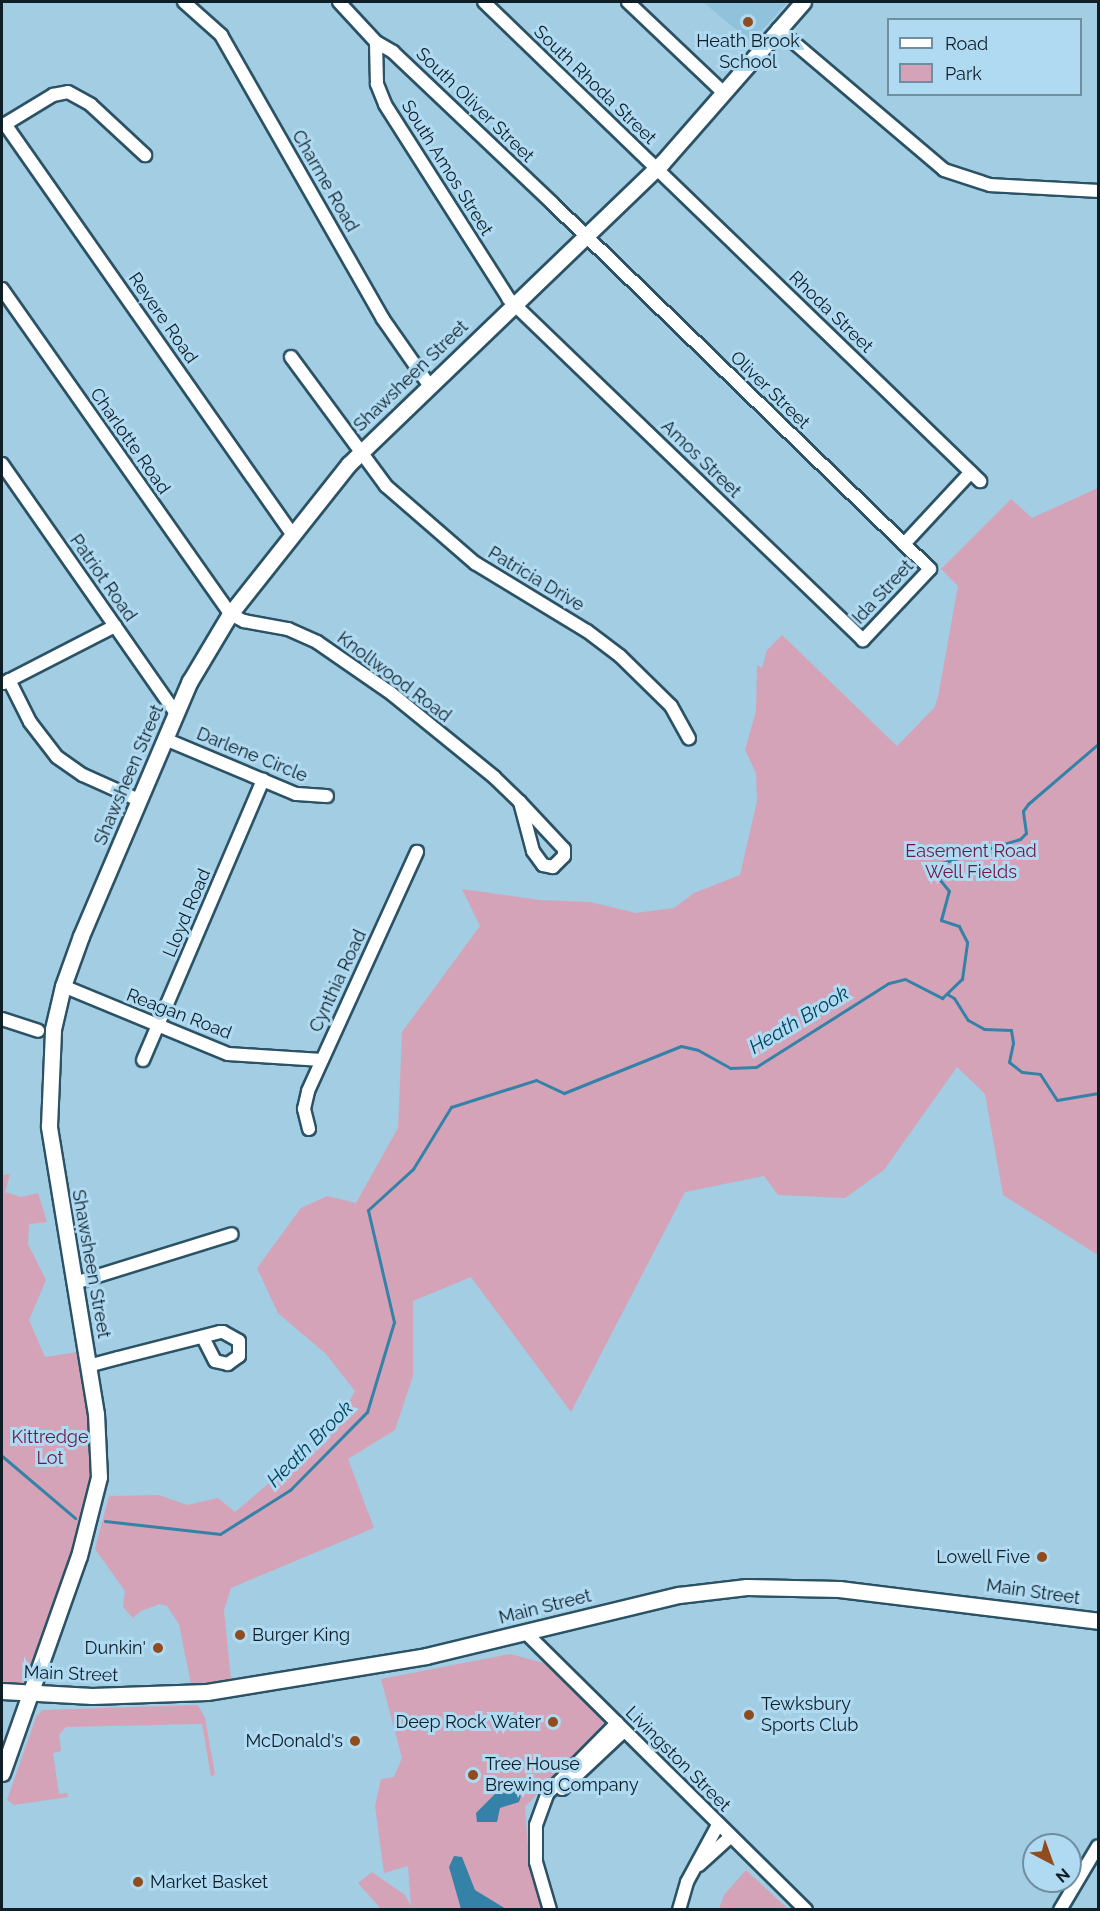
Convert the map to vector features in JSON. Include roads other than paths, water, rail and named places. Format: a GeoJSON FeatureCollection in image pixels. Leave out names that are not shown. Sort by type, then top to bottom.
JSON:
{"type":"FeatureCollection","features":[{"type":"Feature","properties":{"kind":"main road","name":"Shawsheen Street"},"geometry":{"type":"LineString","coordinates":[[2,1773],[32,1693],[97,1493],[98,1428],[49,1126],[49,1060],[63,986],[176,713],[204,654],[230,614],[291,533],[359,454],[513,303],[586,238],[656,169],[803,2]]}},
{"type":"Feature","properties":{"kind":"main road","name":"Main Street"},"geometry":{"type":"LineString","coordinates":[[2,1691],[137,1696],[207,1692],[426,1656],[679,1595],[771,1587],[874,1592],[1098,1621]]}},
{"type":"Feature","properties":{"kind":"street","name":"Charme Road"},"geometry":{"type":"LineString","coordinates":[[184,2],[221,35],[383,319],[429,385]]}},
{"type":"Feature","properties":{"kind":"street","name":"South Oliver Street"},"geometry":{"type":"LineString","coordinates":[[339,2],[376,42],[393,52],[586,238]]}},
{"type":"Feature","properties":{"kind":"street","name":"South Rhoda Street"},"geometry":{"type":"LineString","coordinates":[[484,2],[656,169]]}},
{"type":"Feature","properties":{"kind":"street"},"geometry":{"type":"LineString","coordinates":[[628,2],[723,93]]}},
{"type":"Feature","properties":{"kind":"street"},"geometry":{"type":"LineString","coordinates":[[778,29],[944,170],[990,184],[1098,190]]}},
{"type":"Feature","properties":{"kind":"street","name":"South Amos Street"},"geometry":{"type":"LineString","coordinates":[[376,42],[377,84],[385,104],[513,303]]}},
{"type":"Feature","properties":{"kind":"street"},"geometry":{"type":"LineString","coordinates":[[3,125],[53,95],[68,92],[91,105],[145,155]]}},
{"type":"Feature","properties":{"kind":"street","name":"Revere Road"},"geometry":{"type":"LineString","coordinates":[[3,125],[291,533]]}},
{"type":"Feature","properties":{"kind":"street","name":"Rhoda Street"},"geometry":{"type":"LineString","coordinates":[[656,169],[975,476],[904,544]]}},
{"type":"Feature","properties":{"kind":"street","name":"Oliver Street"},"geometry":{"type":"LineString","coordinates":[[586,238],[930,569]]}},
{"type":"Feature","properties":{"kind":"street","name":"Charlotte Road"},"geometry":{"type":"LineString","coordinates":[[2,289],[230,614]]}},
{"type":"Feature","properties":{"kind":"street","name":"Amos Street"},"geometry":{"type":"LineString","coordinates":[[513,303],[863,640]]}},
{"type":"Feature","properties":{"kind":"street","name":"Patricia Drive"},"geometry":{"type":"LineString","coordinates":[[291,357],[359,454],[386,486],[456,549],[620,656],[671,706],[689,738]]}},
{"type":"Feature","properties":{"kind":"street","name":"Patriot Road"},"geometry":{"type":"LineString","coordinates":[[2,464],[176,713]]}},
{"type":"Feature","properties":{"kind":"street","name":"Ida Street"},"geometry":{"type":"LineString","coordinates":[[863,640],[930,569]]}},
{"type":"Feature","properties":{"kind":"street","name":"Knollwood Road"},"geometry":{"type":"LineString","coordinates":[[230,614],[244,621],[288,629],[337,654],[392,694],[520,802],[565,851],[553,867],[543,865],[533,851],[520,802]]}},
{"type":"Feature","properties":{"kind":"street"},"geometry":{"type":"LineString","coordinates":[[115,626],[5,682],[30,722],[57,757],[83,775],[139,800]]}},
{"type":"Feature","properties":{"kind":"street","name":"Darlene Circle"},"geometry":{"type":"LineString","coordinates":[[165,739],[304,797],[327,796]]}},
{"type":"Feature","properties":{"kind":"street","name":"Lloyd Road"},"geometry":{"type":"LineString","coordinates":[[143,1060],[263,780]]}},
{"type":"Feature","properties":{"kind":"street","name":"Cynthia Road"},"geometry":{"type":"LineString","coordinates":[[309,1129],[305,1100],[417,852]]}},
{"type":"Feature","properties":{"kind":"street","name":"Reagan Road"},"geometry":{"type":"LineString","coordinates":[[63,986],[228,1054],[322,1060]]}},
{"type":"Feature","properties":{"kind":"street"},"geometry":{"type":"LineString","coordinates":[[2,1019],[38,1031]]}},
{"type":"Feature","properties":{"kind":"street"},"geometry":{"type":"LineString","coordinates":[[75,1283],[232,1234]]}},
{"type":"Feature","properties":{"kind":"street"},"geometry":{"type":"LineString","coordinates":[[88,1366],[203,1337]]}},
{"type":"Feature","properties":{"kind":"street","name":"Livingston Street"},"geometry":{"type":"LineString","coordinates":[[526,1633],[806,1910]]}},
{"type":"Feature","properties":{"kind":"street"},"geometry":{"type":"LineString","coordinates":[[550,1910],[536,1862],[535,1832],[542,1812],[621,1727]]}},
{"type":"Feature","properties":{"kind":"street"},"geometry":{"type":"LineString","coordinates":[[679,1910],[695,1868],[718,1825]]}},
{"type":"Feature","properties":{"kind":"street"},"geometry":{"type":"LineString","coordinates":[[695,1868],[730,1837]]}},
{"type":"Feature","properties":{"kind":"street"},"geometry":{"type":"LineString","coordinates":[[1060,1910],[1098,1846]]}},
{"type":"Feature","properties":{"kind":"waterway","name":"Heath Brook"},"geometry":{"type":"LineString","coordinates":[[105,1521],[220,1534],[290,1490],[367,1412],[394,1322],[368,1210],[413,1169],[451,1107],[536,1080],[564,1093],[681,1046],[698,1050],[730,1068],[756,1067],[889,983],[905,979],[942,998],[962,979],[967,942],[959,926],[941,920],[949,891],[937,876],[937,869],[942,863],[1020,839],[1026,833],[1023,811],[1028,804],[1098,744]]}},
{"type":"Feature","properties":{"kind":"waterway"},"geometry":{"type":"LineString","coordinates":[[947,994],[954,998],[968,1020],[984,1029],[1011,1030],[1013,1043],[1009,1062],[1022,1072],[1040,1074],[1057,1100],[1098,1093]]}},
{"type":"Feature","properties":{"kind":"waterway","name":"Heath Brook"},"geometry":{"type":"LineString","coordinates":[[2,1456],[75,1518]]}},
{"type":"Feature","properties":{"kind":"place","name":"Heath Brook School"},"geometry":{"type":"Point","coordinates":[748,22]}},
{"type":"Feature","properties":{"kind":"place","name":"Lowell Five"},"geometry":{"type":"Point","coordinates":[1042,1557]}},
{"type":"Feature","properties":{"kind":"place","name":"Burger King"},"geometry":{"type":"Point","coordinates":[240,1635]}},
{"type":"Feature","properties":{"kind":"place","name":"Dunkin'"},"geometry":{"type":"Point","coordinates":[158,1648]}},
{"type":"Feature","properties":{"kind":"place","name":"Tewksbury Sports Club"},"geometry":{"type":"Point","coordinates":[749,1715]}},
{"type":"Feature","properties":{"kind":"place","name":"Deep Rock Water"},"geometry":{"type":"Point","coordinates":[553,1722]}},
{"type":"Feature","properties":{"kind":"place","name":"McDonald's"},"geometry":{"type":"Point","coordinates":[355,1741]}},
{"type":"Feature","properties":{"kind":"place","name":"Tree House Brewing Company"},"geometry":{"type":"Point","coordinates":[473,1775]}},
{"type":"Feature","properties":{"kind":"place","name":"Market Basket"},"geometry":{"type":"Point","coordinates":[138,1882]}},
{"type":"Feature","properties":{"kind":"park label","name":"Easement Road Well Fields"},"geometry":{"type":"Point","coordinates":[971,862]}},
{"type":"Feature","properties":{"kind":"park label","name":"Kittredge Lot"},"geometry":{"type":"Point","coordinates":[50,1448]}}]}
